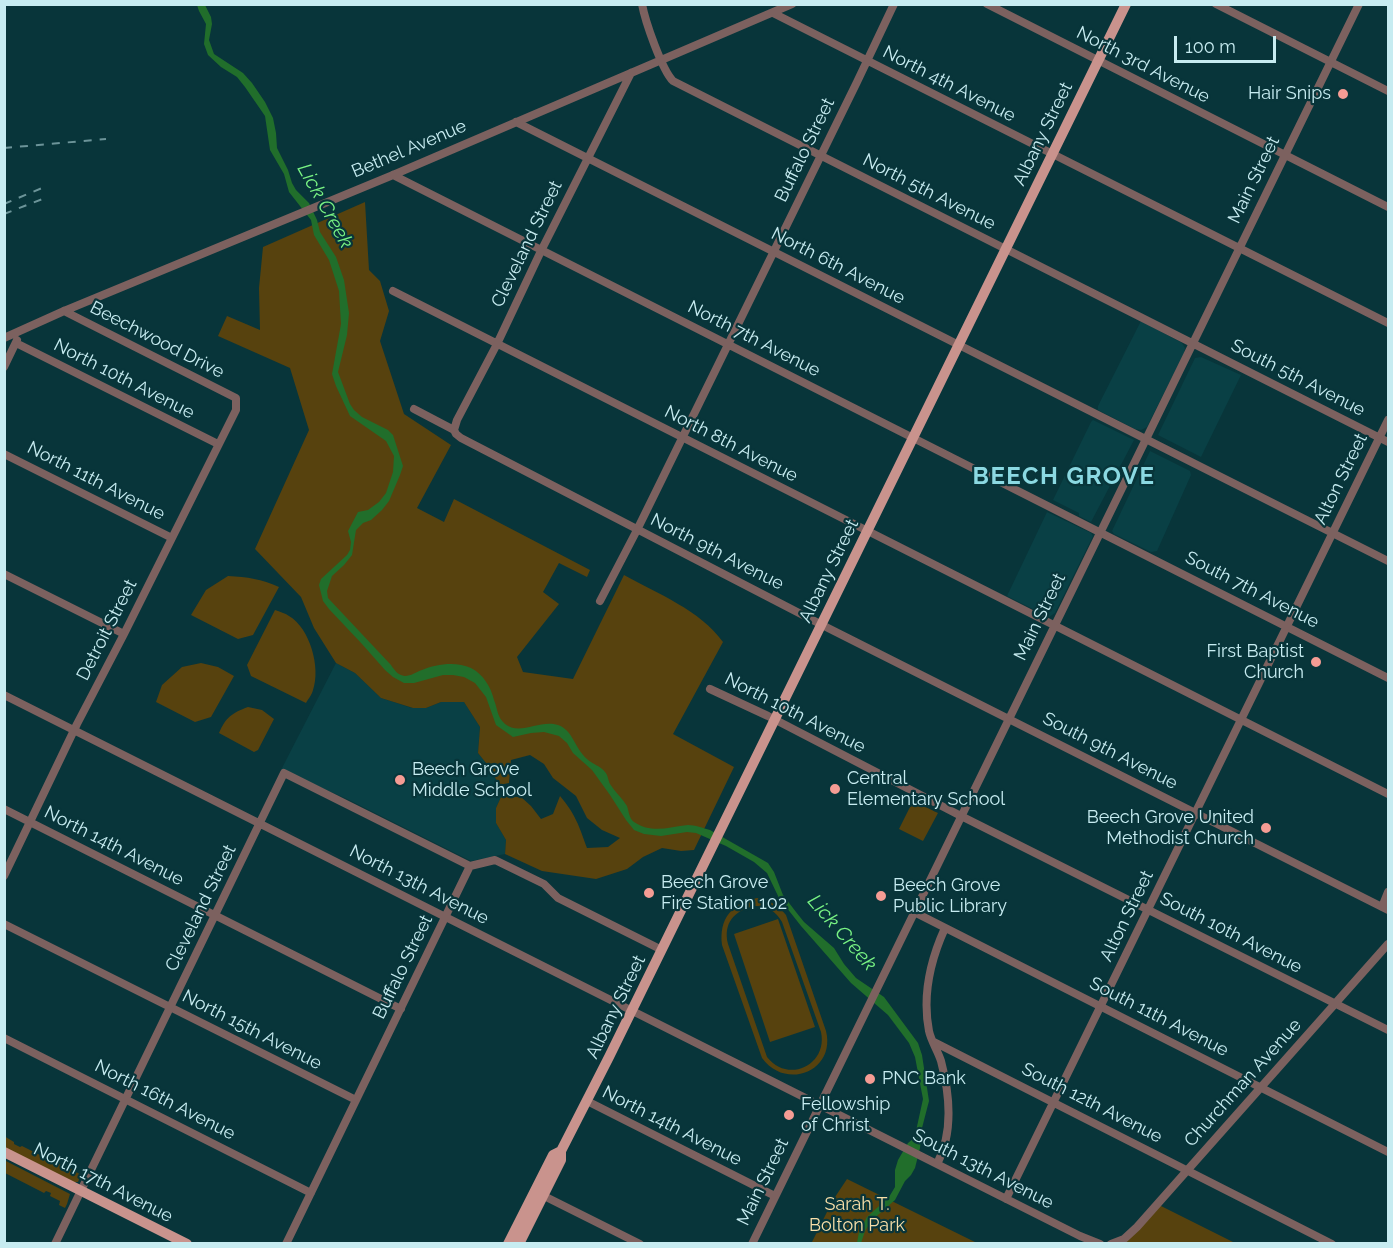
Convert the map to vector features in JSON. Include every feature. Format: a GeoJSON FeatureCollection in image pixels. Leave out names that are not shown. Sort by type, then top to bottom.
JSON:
{"type":"FeatureCollection","features":[{"type":"Feature","properties":{"kind":"main road","name":"Albany Street"},"geometry":{"type":"LineString","coordinates":[[519,1244],[541,1194],[561,1160],[561,1150],[712,849],[1126,4]]}},
{"type":"Feature","properties":{"kind":"main road","name":"Albany Street"},"geometry":{"type":"LineString","coordinates":[[508,1244],[553,1155],[561,1150]]}},
{"type":"Feature","properties":{"kind":"main road","name":"North 17th Avenue"},"geometry":{"type":"LineString","coordinates":[[4,1152],[187,1244]]}},
{"type":"Feature","properties":{"kind":"street","name":"North 5th Avenue"},"geometry":{"type":"LineString","coordinates":[[642,4],[661,60],[668,76],[673,81],[1192,344]]}},
{"type":"Feature","properties":{"kind":"street","name":"Bethel Avenue"},"geometry":{"type":"LineString","coordinates":[[4,338],[792,4]]}},
{"type":"Feature","properties":{"kind":"street","name":"Buffalo Street"},"geometry":{"type":"LineString","coordinates":[[600,601],[637,530],[894,4]]}},
{"type":"Feature","properties":{"kind":"street","name":"North 3rd Avenue"},"geometry":{"type":"LineString","coordinates":[[987,4],[1389,207]]}},
{"type":"Feature","properties":{"kind":"street"},"geometry":{"type":"LineString","coordinates":[[1216,4],[1389,91]]}},
{"type":"Feature","properties":{"kind":"street","name":"Main Street"},"geometry":{"type":"LineString","coordinates":[[752,1244],[1359,4]]}},
{"type":"Feature","properties":{"kind":"street","name":"North 4th Avenue"},"geometry":{"type":"LineString","coordinates":[[773,13],[1389,323]]}},
{"type":"Feature","properties":{"kind":"street","name":"Cleveland Street"},"geometry":{"type":"LineString","coordinates":[[454,430],[631,73]]}},
{"type":"Feature","properties":{"kind":"street","name":"North 6th Avenue"},"geometry":{"type":"LineString","coordinates":[[516,122],[1389,561]]}},
{"type":"Feature","properties":{"kind":"street","name":"North 7th Avenue"},"geometry":{"type":"LineString","coordinates":[[393,175],[1100,532]]}},
{"type":"Feature","properties":{"kind":"street","name":"North 8th Avenue"},"geometry":{"type":"LineString","coordinates":[[393,291],[1389,794]]}},
{"type":"Feature","properties":{"kind":"street","name":"Beechwood Drive"},"geometry":{"type":"LineString","coordinates":[[64,311],[236,398]]}},
{"type":"Feature","properties":{"kind":"street"},"geometry":{"type":"LineString","coordinates":[[4,367],[21,331]]}},
{"type":"Feature","properties":{"kind":"street","name":"North 10th Avenue"},"geometry":{"type":"LineString","coordinates":[[16,343],[218,444]]}},
{"type":"Feature","properties":{"kind":"street","name":"South 5th Avenue"},"geometry":{"type":"LineString","coordinates":[[1192,344],[1389,442]]}},
{"type":"Feature","properties":{"kind":"street","name":"Detroit Street"},"geometry":{"type":"LineString","coordinates":[[4,876],[74,730],[236,410],[236,398]]}},
{"type":"Feature","properties":{"kind":"street","name":"North 9th Avenue"},"geometry":{"type":"LineString","coordinates":[[414,410],[454,430],[460,438],[637,530],[1009,719]]}},
{"type":"Feature","properties":{"kind":"street","name":"Alton Street"},"geometry":{"type":"LineString","coordinates":[[1006,1199],[1389,420]]}},
{"type":"Feature","properties":{"kind":"street","name":"North 11th Avenue"},"geometry":{"type":"LineString","coordinates":[[4,454],[172,538]]}},
{"type":"Feature","properties":{"kind":"street","name":"South 7th Avenue"},"geometry":{"type":"LineString","coordinates":[[1100,532],[1389,678]]}},
{"type":"Feature","properties":{"kind":"street"},"geometry":{"type":"LineString","coordinates":[[4,574],[124,634]]}},
{"type":"Feature","properties":{"kind":"street","name":"North 10th Avenue"},"geometry":{"type":"LineString","coordinates":[[710,688],[962,816]]}},
{"type":"Feature","properties":{"kind":"street","name":"North 13th Avenue"},"geometry":{"type":"LineString","coordinates":[[4,695],[820,1105]]}},
{"type":"Feature","properties":{"kind":"street","name":"South 9th Avenue"},"geometry":{"type":"LineString","coordinates":[[1009,719],[1385,908]]}},
{"type":"Feature","properties":{"kind":"street","name":"Cleveland Street"},"geometry":{"type":"LineString","coordinates":[[55,1244],[284,773],[470,866]]}},
{"type":"Feature","properties":{"kind":"street","name":"North 14th Avenue"},"geometry":{"type":"LineString","coordinates":[[4,809],[401,1009]]}},
{"type":"Feature","properties":{"kind":"street","name":"South 10th Avenue"},"geometry":{"type":"LineString","coordinates":[[962,816],[1389,1030]]}},
{"type":"Feature","properties":{"kind":"street"},"geometry":{"type":"LineString","coordinates":[[470,866],[495,860],[544,884],[558,898],[662,950]]}},
{"type":"Feature","properties":{"kind":"street","name":"Buffalo Street"},"geometry":{"type":"LineString","coordinates":[[286,1244],[470,866]]}},
{"type":"Feature","properties":{"kind":"street"},"geometry":{"type":"LineString","coordinates":[[1385,908],[1389,892]]}},
{"type":"Feature","properties":{"kind":"street","name":"South 11th Avenue"},"geometry":{"type":"LineString","coordinates":[[914,912],[1389,1152]]}},
{"type":"Feature","properties":{"kind":"street","name":"North 15th Avenue"},"geometry":{"type":"LineString","coordinates":[[4,924],[356,1100]]}},
{"type":"Feature","properties":{"kind":"street"},"geometry":{"type":"LineString","coordinates":[[933,1162],[947,1135],[949,1103],[940,1060],[929,1031],[928,980],[934,954],[945,928]]}},
{"type":"Feature","properties":{"kind":"street","name":"Churchman Avenue"},"geometry":{"type":"LineString","coordinates":[[1122,1242],[1389,944]]}},
{"type":"Feature","properties":{"kind":"street","name":"North 16th Avenue"},"geometry":{"type":"LineString","coordinates":[[4,1038],[311,1193]]}},
{"type":"Feature","properties":{"kind":"street","name":"South 12th Avenue"},"geometry":{"type":"LineString","coordinates":[[934,1042],[1332,1244]]}},
{"type":"Feature","properties":{"kind":"street","name":"North 14th Avenue"},"geometry":{"type":"LineString","coordinates":[[587,1101],[775,1196]]}},
{"type":"Feature","properties":{"kind":"street","name":"South 13th Avenue"},"geometry":{"type":"LineString","coordinates":[[820,1105],[1100,1244]]}},
{"type":"Feature","properties":{"kind":"street"},"geometry":{"type":"LineString","coordinates":[[541,1194],[640,1244]]}},
{"type":"Feature","properties":{"kind":"street"},"geometry":{"type":"LineString","coordinates":[[1112,1244],[1122,1242]]}},
{"type":"Feature","properties":{"kind":"shaded area","name":"Lick Creek"},"geometry":{"type":"Polygon","coordinates":[[[197,5],[205,5],[211,17],[209,40],[214,54],[243,73],[265,102],[273,118],[277,148],[292,183],[309,203],[320,232],[336,257],[344,280],[349,313],[347,335],[338,372],[354,410],[393,435],[403,466],[389,501],[371,520],[363,523],[356,530],[352,555],[332,576],[327,591],[328,598],[400,675],[409,675],[440,665],[465,666],[471,668],[486,681],[499,716],[505,724],[517,728],[544,724],[563,727],[571,735],[583,755],[606,773],[610,784],[627,806],[634,822],[654,829],[688,825],[710,830],[768,863],[783,895],[804,922],[834,948],[856,978],[884,997],[918,1043],[929,1101],[915,1168],[895,1200],[871,1221],[861,1243],[857,1243],[859,1232],[867,1217],[889,1197],[895,1187],[895,1170],[898,1160],[908,1143],[914,1138],[923,1099],[915,1057],[909,1043],[888,1015],[851,983],[801,926],[779,898],[767,873],[754,862],[696,833],[661,836],[634,830],[592,770],[559,736],[544,732],[513,737],[496,725],[486,697],[475,683],[464,677],[443,675],[414,683],[404,683],[393,677],[323,601],[319,585],[321,579],[350,550],[351,542],[348,531],[358,512],[368,510],[386,493],[393,472],[394,456],[386,441],[350,416],[336,386],[332,374],[341,324],[339,291],[329,260],[314,235],[311,220],[289,192],[284,174],[270,150],[265,116],[237,77],[208,55],[204,44],[206,24],[197,5]]]}},
{"type":"Feature","properties":{"kind":"shaded area"},"geometry":{"type":"Polygon","coordinates":[[[1141,321],[1182,343],[1185,348],[1147,427],[1141,430],[1098,410],[1098,406],[1141,321]]]}},
{"type":"Feature","properties":{"kind":"shaded area"},"geometry":{"type":"Polygon","coordinates":[[[1201,357],[1241,375],[1201,457],[1158,435],[1195,358],[1201,357]]]}},
{"type":"Feature","properties":{"kind":"shaded area"},"geometry":{"type":"Polygon","coordinates":[[[1093,420],[1134,440],[1091,522],[1053,500],[1093,420]]]}},
{"type":"Feature","properties":{"kind":"shaded area"},"geometry":{"type":"Polygon","coordinates":[[[1150,451],[1190,471],[1191,475],[1157,551],[1151,552],[1112,531],[1150,451]]]}},
{"type":"Feature","properties":{"kind":"shaded area"},"geometry":{"type":"Polygon","coordinates":[[[1047,512],[1093,536],[1055,613],[1049,617],[1007,596],[1047,512]]]}},
{"type":"Feature","properties":{"kind":"shaded area"},"geometry":{"type":"Polygon","coordinates":[[[336,663],[355,673],[381,698],[412,708],[426,708],[441,702],[464,702],[480,727],[478,753],[490,768],[499,785],[501,797],[496,808],[496,823],[506,840],[505,854],[471,861],[347,799],[281,770],[336,663]]]}},
{"type":"Feature","properties":{"kind":"green space"},"geometry":{"type":"Polygon","coordinates":[[[365,202],[369,270],[380,281],[389,311],[380,341],[404,414],[451,445],[417,508],[444,522],[454,499],[590,570],[587,577],[559,563],[543,592],[559,604],[517,657],[523,672],[573,679],[624,575],[691,612],[714,631],[723,642],[673,734],[734,767],[694,850],[681,851],[662,848],[643,857],[627,869],[596,879],[542,871],[505,854],[506,840],[496,823],[496,808],[501,797],[521,797],[541,819],[553,814],[560,796],[573,815],[587,848],[608,847],[620,838],[602,830],[587,818],[576,796],[553,778],[544,764],[530,755],[511,760],[509,783],[499,785],[490,768],[478,753],[480,727],[464,702],[441,702],[426,708],[413,708],[381,698],[355,673],[336,663],[314,628],[301,597],[255,549],[309,430],[290,368],[218,336],[227,316],[260,330],[259,288],[263,247],[365,202]]]}},
{"type":"Feature","properties":{"kind":"green space"},"geometry":{"type":"Polygon","coordinates":[[[228,576],[254,579],[279,587],[253,635],[238,639],[191,615],[206,590],[228,576]]]}},
{"type":"Feature","properties":{"kind":"green space"},"geometry":{"type":"Polygon","coordinates":[[[275,610],[296,622],[303,630],[312,649],[316,671],[315,681],[306,703],[251,676],[247,665],[275,610]]]}},
{"type":"Feature","properties":{"kind":"green space"},"geometry":{"type":"Polygon","coordinates":[[[201,663],[218,667],[234,676],[211,717],[195,722],[156,702],[162,685],[182,667],[201,663]]]}},
{"type":"Feature","properties":{"kind":"green space"},"geometry":{"type":"Polygon","coordinates":[[[248,707],[262,710],[274,719],[258,750],[254,752],[219,733],[230,716],[248,707]]]}},
{"type":"Feature","properties":{"kind":"green space"},"geometry":{"type":"Polygon","coordinates":[[[913,801],[938,813],[923,841],[899,829],[913,801]]]}},
{"type":"Feature","properties":{"kind":"green space"},"geometry":{"type":"Polygon","coordinates":[[[757,898],[765,900],[777,906],[786,915],[826,1031],[827,1045],[824,1057],[807,1072],[795,1075],[784,1073],[772,1068],[762,1058],[722,945],[725,920],[740,904],[757,898]],[[754,906],[741,911],[732,919],[727,930],[728,944],[767,1057],[776,1065],[795,1070],[813,1062],[822,1044],[821,1032],[782,922],[770,910],[754,906]]]}},
{"type":"Feature","properties":{"kind":"green space"},"geometry":{"type":"Polygon","coordinates":[[[778,919],[815,1027],[770,1042],[734,934],[778,919]]]}},
{"type":"Feature","properties":{"kind":"green space"},"geometry":{"type":"Polygon","coordinates":[[[4,1136],[20,1147],[67,1166],[81,1175],[78,1182],[73,1182],[5,1148],[4,1136]]]}},
{"type":"Feature","properties":{"kind":"green space"},"geometry":{"type":"Polygon","coordinates":[[[4,1160],[70,1194],[65,1208],[59,1205],[60,1201],[50,1196],[51,1193],[46,1191],[44,1193],[5,1173],[4,1160]]]}},
{"type":"Feature","properties":{"kind":"green space","name":"Sarah T. Bolton Park"},"geometry":{"type":"Polygon","coordinates":[[[847,1179],[977,1243],[811,1244],[833,1200],[847,1179]]]}},
{"type":"Feature","properties":{"kind":"green space"},"geometry":{"type":"Polygon","coordinates":[[[1157,1204],[1235,1243],[1124,1244],[1157,1204]]]}},
{"type":"Feature","properties":{"kind":"railway"},"geometry":{"type":"LineString","coordinates":[[4,148],[106,139]]}},
{"type":"Feature","properties":{"kind":"railway"},"geometry":{"type":"LineString","coordinates":[[4,204],[42,188]]}},
{"type":"Feature","properties":{"kind":"railway"},"geometry":{"type":"LineString","coordinates":[[4,214],[45,198]]}},
{"type":"Feature","properties":{"kind":"place","name":"Hair Snips"},"geometry":{"type":"Point","coordinates":[1343,94]}},
{"type":"Feature","properties":{"kind":"place","name":"First Baptist Church"},"geometry":{"type":"Point","coordinates":[1316,662]}},
{"type":"Feature","properties":{"kind":"place","name":"Beech Grove Middle School"},"geometry":{"type":"Point","coordinates":[400,780]}},
{"type":"Feature","properties":{"kind":"place","name":"Central Elementary School"},"geometry":{"type":"Point","coordinates":[835,789]}},
{"type":"Feature","properties":{"kind":"place","name":"Beech Grove United Methodist Church"},"geometry":{"type":"Point","coordinates":[1266,828]}},
{"type":"Feature","properties":{"kind":"place","name":"Beech Grove Fire Station 102"},"geometry":{"type":"Point","coordinates":[649,893]}},
{"type":"Feature","properties":{"kind":"place","name":"Beech Grove Public Library"},"geometry":{"type":"Point","coordinates":[881,896]}},
{"type":"Feature","properties":{"kind":"place","name":"PNC Bank"},"geometry":{"type":"Point","coordinates":[870,1079]}},
{"type":"Feature","properties":{"kind":"place","name":"Fellowship of Christ"},"geometry":{"type":"Point","coordinates":[789,1115]}},
{"type":"Feature","properties":{"kind":"district","name":"BEECH GROVE"},"geometry":{"type":"Point","coordinates":[1064,477]}}]}
